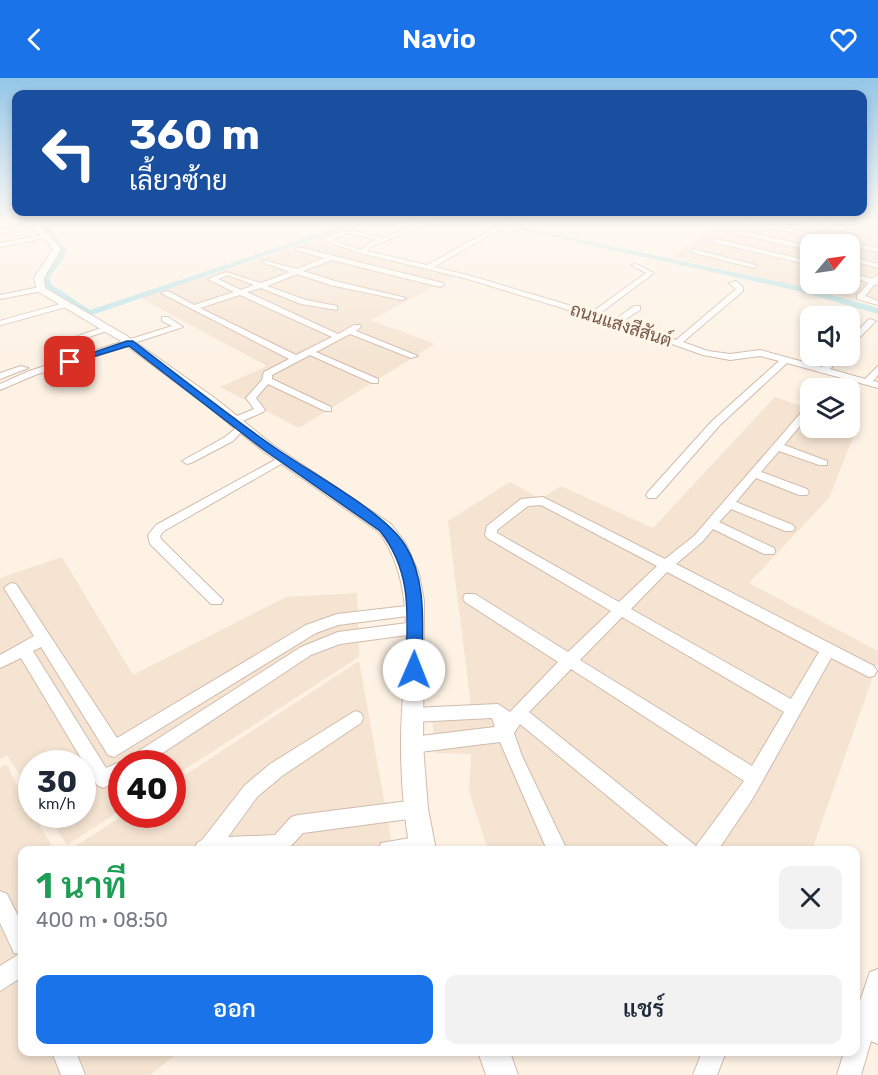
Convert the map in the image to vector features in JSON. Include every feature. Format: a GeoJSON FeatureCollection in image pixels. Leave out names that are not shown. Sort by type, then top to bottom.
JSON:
{"type":"FeatureCollection","features":[{"type":"Feature","properties":{"kind":"street"},"geometry":{"type":"LineString","coordinates":[[40,289],[39,278],[45,269]]}},
{"type":"Feature","properties":{"kind":"street"},"geometry":{"type":"LineString","coordinates":[[287,269],[333,284],[402,298]]}},
{"type":"Feature","properties":{"kind":"street"},"geometry":{"type":"LineString","coordinates":[[194,307],[260,286],[302,269]]}},
{"type":"Feature","properties":{"kind":"street"},"geometry":{"type":"LineString","coordinates":[[364,269],[440,285]]}},
{"type":"Feature","properties":{"kind":"street","name":"ถนนแสงสีสันต์"},"geometry":{"type":"LineString","coordinates":[[438,269],[617,322],[722,357],[760,353],[878,385]]}},
{"type":"Feature","properties":{"kind":"street"},"geometry":{"type":"LineString","coordinates":[[593,315],[651,273],[641,269]]}},
{"type":"Feature","properties":{"kind":"street"},"geometry":{"type":"LineString","coordinates":[[334,308],[304,302],[228,273],[212,279],[339,336]]}},
{"type":"Feature","properties":{"kind":"street"},"geometry":{"type":"LineString","coordinates":[[860,277],[876,281]]}},
{"type":"Feature","properties":{"kind":"street"},"geometry":{"type":"LineString","coordinates":[[876,281],[860,297],[878,303]]}},
{"type":"Feature","properties":{"kind":"street"},"geometry":{"type":"LineString","coordinates":[[677,343],[740,289],[733,283]]}},
{"type":"Feature","properties":{"kind":"street"},"geometry":{"type":"LineString","coordinates":[[0,297],[40,289],[89,317],[122,338],[284,459],[385,528],[400,548],[410,574],[415,610],[412,745],[416,809],[422,846]]}},
{"type":"Feature","properties":{"kind":"street"},"geometry":{"type":"LineString","coordinates":[[165,293],[296,359]]}},
{"type":"Feature","properties":{"kind":"street"},"geometry":{"type":"LineString","coordinates":[[617,322],[637,308]]}},
{"type":"Feature","properties":{"kind":"street"},"geometry":{"type":"LineString","coordinates":[[0,376],[122,338],[179,327],[165,319]]}},
{"type":"Feature","properties":{"kind":"street"},"geometry":{"type":"LineString","coordinates":[[860,334],[872,321]]}},
{"type":"Feature","properties":{"kind":"street"},"geometry":{"type":"LineString","coordinates":[[187,461],[229,439],[238,424],[260,410],[251,398],[267,380],[267,374],[354,329],[414,356]]}},
{"type":"Feature","properties":{"kind":"street"},"geometry":{"type":"LineString","coordinates":[[64,342],[122,338]]}},
{"type":"Feature","properties":{"kind":"street"},"geometry":{"type":"LineString","coordinates":[[0,387],[122,338]]}},
{"type":"Feature","properties":{"kind":"street"},"geometry":{"type":"LineString","coordinates":[[310,352],[375,381]]}},
{"type":"Feature","properties":{"kind":"street"},"geometry":{"type":"LineString","coordinates":[[652,495],[716,423],[786,359]]}},
{"type":"Feature","properties":{"kind":"street"},"geometry":{"type":"LineString","coordinates":[[824,370],[828,366]]}},
{"type":"Feature","properties":{"kind":"street"},"geometry":{"type":"LineString","coordinates":[[867,382],[878,369]]}},
{"type":"Feature","properties":{"kind":"street"},"geometry":{"type":"LineString","coordinates":[[267,380],[328,409]]}},
{"type":"Feature","properties":{"kind":"street"},"geometry":{"type":"LineString","coordinates":[[412,745],[508,720],[711,524],[779,447],[800,428]]}},
{"type":"Feature","properties":{"kind":"street"},"geometry":{"type":"LineString","coordinates":[[779,447],[823,463]]}},
{"type":"Feature","properties":{"kind":"street"},"geometry":{"type":"LineString","coordinates":[[216,600],[155,541],[154,535],[160,528],[284,459]]}},
{"type":"Feature","properties":{"kind":"street"},"geometry":{"type":"LineString","coordinates":[[756,474],[803,492]]}},
{"type":"Feature","properties":{"kind":"street"},"geometry":{"type":"LineString","coordinates":[[794,709],[499,540],[491,535],[492,529],[525,502],[543,501],[869,671]]}},
{"type":"Feature","properties":{"kind":"street"},"geometry":{"type":"LineString","coordinates":[[730,504],[789,528]]}},
{"type":"Feature","properties":{"kind":"street"},"geometry":{"type":"LineString","coordinates":[[711,524],[769,551]]}},
{"type":"Feature","properties":{"kind":"street"},"geometry":{"type":"LineString","coordinates":[[11,588],[114,749]]}},
{"type":"Feature","properties":{"kind":"street"},"geometry":{"type":"LineString","coordinates":[[470,598],[755,778]]}},
{"type":"Feature","properties":{"kind":"street"},"geometry":{"type":"LineString","coordinates":[[103,779],[114,749],[310,629],[337,620],[415,610]]}},
{"type":"Feature","properties":{"kind":"street"},"geometry":{"type":"LineString","coordinates":[[152,750],[306,651],[338,638],[415,628]]}},
{"type":"Feature","properties":{"kind":"street"},"geometry":{"type":"LineString","coordinates":[[0,662],[44,638]]}},
{"type":"Feature","properties":{"kind":"street"},"geometry":{"type":"LineString","coordinates":[[23,649],[103,779]]}},
{"type":"Feature","properties":{"kind":"street"},"geometry":{"type":"LineString","coordinates":[[709,846],[755,778],[828,650]]}},
{"type":"Feature","properties":{"kind":"street"},"geometry":{"type":"LineString","coordinates":[[231,677],[243,691]]}},
{"type":"Feature","properties":{"kind":"street"},"geometry":{"type":"LineString","coordinates":[[413,715],[508,720],[682,846]]}},
{"type":"Feature","properties":{"kind":"street"},"geometry":{"type":"LineString","coordinates":[[209,846],[251,790],[276,770],[355,717]]}},
{"type":"Feature","properties":{"kind":"street"},"geometry":{"type":"LineString","coordinates":[[508,720],[555,846]]}},
{"type":"Feature","properties":{"kind":"street"},"geometry":{"type":"LineString","coordinates":[[103,779],[108,776]]}},
{"type":"Feature","properties":{"kind":"street"},"geometry":{"type":"LineString","coordinates":[[283,846],[298,824],[416,809]]}},
{"type":"Feature","properties":{"kind":"street"},"geometry":{"type":"LineString","coordinates":[[0,901],[18,937]]}},
{"type":"Feature","properties":{"kind":"street"},"geometry":{"type":"LineString","coordinates":[[0,980],[18,967]]}},
{"type":"Feature","properties":{"kind":"street"},"geometry":{"type":"LineString","coordinates":[[860,1050],[871,1026],[878,980]]}},
{"type":"Feature","properties":{"kind":"street"},"geometry":{"type":"LineString","coordinates":[[66,1056],[73,1075]]}},
{"type":"Feature","properties":{"kind":"street"},"geometry":{"type":"LineString","coordinates":[[495,1056],[502,1075]]}},
{"type":"Feature","properties":{"kind":"street"},"geometry":{"type":"LineString","coordinates":[[705,1075],[712,1056]]}},
{"type":"Feature","properties":{"kind":"street"},"geometry":{"type":"LineString","coordinates":[[849,1075],[858,1056]]}},
{"type":"Feature","properties":{"kind":"lane"},"geometry":{"type":"LineString","coordinates":[[0,323],[68,307]]}},
{"type":"Feature","properties":{"kind":"shaded area"},"geometry":{"type":"Polygon","coordinates":[[[229,269],[423,269],[455,275],[371,320],[435,344],[299,428],[220,387],[267,366],[140,298],[229,269]]]}},
{"type":"Feature","properties":{"kind":"shaded area"},"geometry":{"type":"Polygon","coordinates":[[[721,269],[800,269],[800,287],[721,269]]]}},
{"type":"Feature","properties":{"kind":"shaded area"},"geometry":{"type":"Polygon","coordinates":[[[860,269],[878,269],[878,305],[831,294],[860,294],[860,269]]]}},
{"type":"Feature","properties":{"kind":"shaded area"},"geometry":{"type":"Polygon","coordinates":[[[775,397],[800,406],[800,438],[853,438],[829,498],[749,583],[878,651],[878,662],[813,846],[487,846],[469,791],[471,754],[435,753],[432,714],[472,714],[448,521],[510,482],[541,499],[561,486],[653,528],[775,397]]]}},
{"type":"Feature","properties":{"kind":"shaded area"},"geometry":{"type":"Polygon","coordinates":[[[62,557],[133,675],[286,597],[357,593],[359,657],[186,769],[186,750],[108,750],[108,818],[96,826],[96,750],[18,750],[18,772],[7,755],[0,759],[0,578],[62,557]]]}},
{"type":"Feature","properties":{"kind":"shaded area"},"geometry":{"type":"Polygon","coordinates":[[[359,661],[392,846],[75,846],[108,825],[108,828],[186,828],[186,774],[359,661]]]}},
{"type":"Feature","properties":{"kind":"shaded area"},"geometry":{"type":"Polygon","coordinates":[[[6,764],[18,787],[18,828],[41,828],[52,846],[18,846],[18,1056],[174,1056],[150,1075],[0,1075],[0,768],[6,764]]]}},
{"type":"Feature","properties":{"kind":"shaded area"},"geometry":{"type":"Polygon","coordinates":[[[56,828],[93,828],[67,845],[56,828]]]}},
{"type":"Feature","properties":{"kind":"waterway"},"geometry":{"type":"LineString","coordinates":[[52,269],[45,278],[48,286],[89,313],[221,269]]}},
{"type":"Feature","properties":{"kind":"waterway"},"geometry":{"type":"LineString","coordinates":[[705,269],[800,289],[878,311]]}},
{"type":"Feature","properties":{"kind":"route"},"geometry":{"type":"LineString","coordinates":[[70,362],[130,343],[211,402],[268,448],[385,528],[400,548],[410,574],[415,601],[414,670]]}}]}
